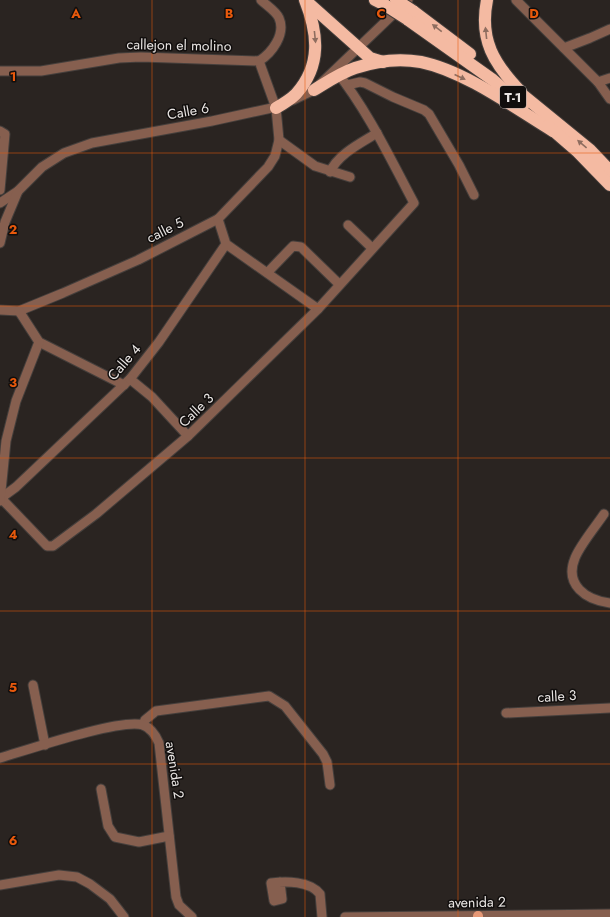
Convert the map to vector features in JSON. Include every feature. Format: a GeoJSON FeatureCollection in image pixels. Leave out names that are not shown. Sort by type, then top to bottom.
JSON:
{"type":"FeatureCollection","features":[{"type":"Feature","properties":{"kind":"highway"},"geometry":{"type":"LineString","coordinates":[[305,0],[370,58],[382,62]]}},
{"type":"Feature","properties":{"kind":"highway"},"geometry":{"type":"LineString","coordinates":[[276,108],[296,94],[306,81],[313,66],[316,47],[314,22],[305,0]]}},
{"type":"Feature","properties":{"kind":"highway","name":"T-1"},"geometry":{"type":"LineString","coordinates":[[396,0],[529,100],[590,150],[610,171]]}},
{"type":"Feature","properties":{"kind":"highway"},"geometry":{"type":"LineString","coordinates":[[487,0],[485,22],[486,34],[493,58],[504,74],[529,100]]}},
{"type":"Feature","properties":{"kind":"highway","name":"T-1"},"geometry":{"type":"LineString","coordinates":[[380,3],[409,10],[578,152],[610,185]]}},
{"type":"Feature","properties":{"kind":"highway"},"geometry":{"type":"LineString","coordinates":[[314,90],[337,72],[382,62],[402,60],[421,62],[441,69],[481,87],[553,131]]}},
{"type":"Feature","properties":{"kind":"street"},"geometry":{"type":"LineString","coordinates":[[261,0],[279,17],[281,27],[275,47],[267,56],[259,60],[276,108]]}},
{"type":"Feature","properties":{"kind":"street"},"geometry":{"type":"LineString","coordinates":[[516,0],[598,82],[610,100]]}},
{"type":"Feature","properties":{"kind":"street"},"geometry":{"type":"LineString","coordinates":[[330,172],[335,164],[347,153],[376,133],[347,85],[337,72],[358,47],[409,10]]}},
{"type":"Feature","properties":{"kind":"street"},"geometry":{"type":"LineString","coordinates":[[564,48],[610,29]]}},
{"type":"Feature","properties":{"kind":"street","name":"callejon el molino"},"geometry":{"type":"LineString","coordinates":[[0,71],[41,71],[119,58],[141,57],[259,60]]}},
{"type":"Feature","properties":{"kind":"street"},"geometry":{"type":"LineString","coordinates":[[598,82],[610,78]]}},
{"type":"Feature","properties":{"kind":"street"},"geometry":{"type":"LineString","coordinates":[[347,85],[360,82],[365,83],[393,98],[418,107],[429,114],[459,165],[474,195]]}},
{"type":"Feature","properties":{"kind":"street","name":"Calle 6"},"geometry":{"type":"LineString","coordinates":[[0,203],[18,191],[42,167],[64,153],[92,143],[276,108],[314,90]]}},
{"type":"Feature","properties":{"kind":"street","name":"calle 5"},"geometry":{"type":"LineString","coordinates":[[0,310],[19,311],[138,260],[218,219],[268,167],[274,156],[279,140],[276,108]]}},
{"type":"Feature","properties":{"kind":"street"},"geometry":{"type":"LineString","coordinates":[[0,131],[5,134],[0,190]]}},
{"type":"Feature","properties":{"kind":"street","name":"Calle 3"},"geometry":{"type":"LineString","coordinates":[[1,499],[47,546],[53,546],[96,514],[188,436],[318,309],[339,284],[414,203],[376,133]]}},
{"type":"Feature","properties":{"kind":"street"},"geometry":{"type":"LineString","coordinates":[[279,140],[309,163],[330,172],[350,177]]}},
{"type":"Feature","properties":{"kind":"street","name":"Calle 6"},"geometry":{"type":"LineString","coordinates":[[0,243],[18,191]]}},
{"type":"Feature","properties":{"kind":"street"},"geometry":{"type":"LineString","coordinates":[[218,219],[226,244],[268,272],[318,309]]}},
{"type":"Feature","properties":{"kind":"street"},"geometry":{"type":"LineString","coordinates":[[348,225],[372,248]]}},
{"type":"Feature","properties":{"kind":"street","name":"Calle 4"},"geometry":{"type":"LineString","coordinates":[[1,499],[16,487],[127,382],[159,342],[226,244]]}},
{"type":"Feature","properties":{"kind":"street"},"geometry":{"type":"LineString","coordinates":[[268,272],[294,246],[297,245],[301,246],[339,284]]}},
{"type":"Feature","properties":{"kind":"street"},"geometry":{"type":"LineString","coordinates":[[19,311],[39,342],[127,382],[162,406],[188,436]]}},
{"type":"Feature","properties":{"kind":"street"},"geometry":{"type":"LineString","coordinates":[[1,499],[6,441],[16,401],[39,342]]}},
{"type":"Feature","properties":{"kind":"street"},"geometry":{"type":"LineString","coordinates":[[604,514],[575,558],[572,571],[574,581],[586,597],[597,602],[610,603]]}},
{"type":"Feature","properties":{"kind":"street"},"geometry":{"type":"LineString","coordinates":[[33,685],[45,745]]}},
{"type":"Feature","properties":{"kind":"street"},"geometry":{"type":"LineString","coordinates":[[0,758],[119,725],[143,725],[144,720],[156,711],[269,696],[285,706],[323,754],[327,762],[330,785]]}},
{"type":"Feature","properties":{"kind":"street","name":"calle 3"},"geometry":{"type":"LineString","coordinates":[[506,713],[610,708]]}},
{"type":"Feature","properties":{"kind":"street","name":"avenida 2"},"geometry":{"type":"LineString","coordinates":[[143,725],[152,732],[159,743],[177,901],[186,914],[192,917]]}},
{"type":"Feature","properties":{"kind":"street"},"geometry":{"type":"LineString","coordinates":[[101,789],[108,826],[115,838],[139,842],[170,836]]}},
{"type":"Feature","properties":{"kind":"street"},"geometry":{"type":"LineString","coordinates":[[0,885],[59,875],[77,877],[90,884],[110,899],[124,917]]}},
{"type":"Feature","properties":{"kind":"street"},"geometry":{"type":"LineString","coordinates":[[280,882],[300,884],[317,890],[320,894],[322,917]]}},
{"type":"Feature","properties":{"kind":"street","name":"avenida 2"},"geometry":{"type":"LineString","coordinates":[[345,917],[610,914]]}}]}
